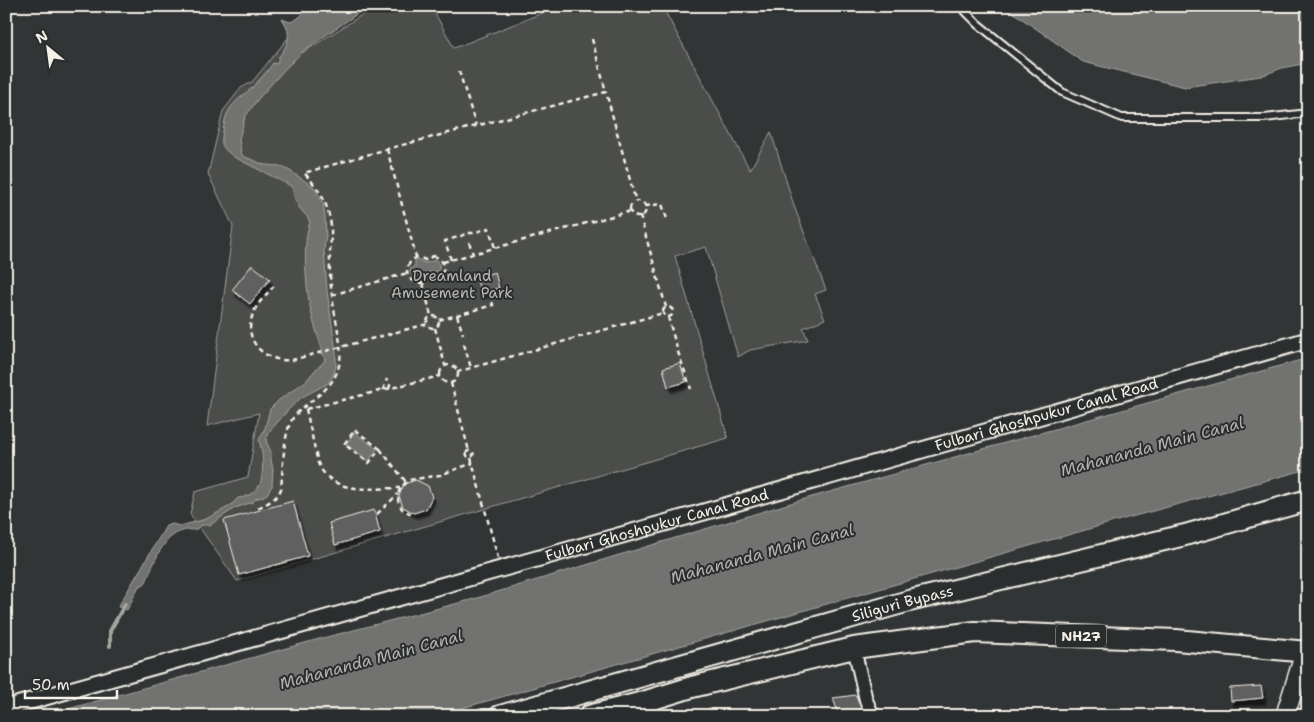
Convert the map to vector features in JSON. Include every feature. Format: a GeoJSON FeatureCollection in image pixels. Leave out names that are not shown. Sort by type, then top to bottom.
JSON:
{"type":"FeatureCollection","features":[{"type":"Feature","properties":{"kind":"highway","name":"Siliguri Bypass"},"geometry":{"type":"LineString","coordinates":[[500,716],[909,601],[1185,535],[1308,500]]}},
{"type":"Feature","properties":{"kind":"highway","name":"NH27"},"geometry":{"type":"LineString","coordinates":[[589,716],[692,687],[854,648],[974,632],[1176,640],[1306,652]]}},
{"type":"Feature","properties":{"kind":"main road"},"geometry":{"type":"LineString","coordinates":[[1286,716],[1306,652]]}},
{"type":"Feature","properties":{"kind":"street","name":"Fulbari Ghoshpukur Canal Road"},"geometry":{"type":"LineString","coordinates":[[6,708],[1308,340]]}},
{"type":"Feature","properties":{"kind":"street"},"geometry":{"type":"LineString","coordinates":[[854,648],[866,700],[873,716]]}},
{"type":"Feature","properties":{"kind":"street"},"geometry":{"type":"LineString","coordinates":[[612,716],[640,703]]}},
{"type":"Feature","properties":{"kind":"lane"},"geometry":{"type":"LineString","coordinates":[[960,6],[978,24],[1062,92],[1122,118],[1264,118],[1308,113]]}},
{"type":"Feature","properties":{"kind":"path"},"geometry":{"type":"LineString","coordinates":[[592,39],[636,202]]}},
{"type":"Feature","properties":{"kind":"path"},"geometry":{"type":"LineString","coordinates":[[458,71],[476,126]]}},
{"type":"Feature","properties":{"kind":"path"},"geometry":{"type":"LineString","coordinates":[[258,508],[276,498],[282,489],[287,430],[292,420],[329,387],[339,365],[341,347],[332,295],[330,255],[332,235],[329,215],[320,192],[304,173],[387,149],[606,92]]}},
{"type":"Feature","properties":{"kind":"path"},"geometry":{"type":"LineString","coordinates":[[387,149],[416,257]]}},
{"type":"Feature","properties":{"kind":"path"},"geometry":{"type":"LineString","coordinates":[[636,202],[642,202],[646,211],[640,216],[634,215],[631,211],[632,205],[636,202]]}},
{"type":"Feature","properties":{"kind":"path"},"geometry":{"type":"LineString","coordinates":[[645,206],[662,204],[668,222]]}},
{"type":"Feature","properties":{"kind":"path"},"geometry":{"type":"LineString","coordinates":[[443,262],[631,211]]}},
{"type":"Feature","properties":{"kind":"path"},"geometry":{"type":"LineString","coordinates":[[640,216],[666,308]]}},
{"type":"Feature","properties":{"kind":"path"},"geometry":{"type":"LineString","coordinates":[[450,260],[445,241],[467,233],[489,228],[495,248]]}},
{"type":"Feature","properties":{"kind":"path"},"geometry":{"type":"LineString","coordinates":[[469,242],[473,254]]}},
{"type":"Feature","properties":{"kind":"path"},"geometry":{"type":"LineString","coordinates":[[416,257],[426,260],[436,256],[443,262],[444,267],[441,272],[430,276],[423,283]]}},
{"type":"Feature","properties":{"kind":"path"},"geometry":{"type":"LineString","coordinates":[[416,257],[410,262],[408,273],[412,280],[423,283]]}},
{"type":"Feature","properties":{"kind":"path"},"geometry":{"type":"LineString","coordinates":[[332,295],[408,273]]}},
{"type":"Feature","properties":{"kind":"path"},"geometry":{"type":"LineString","coordinates":[[423,283],[431,316]]}},
{"type":"Feature","properties":{"kind":"path"},"geometry":{"type":"LineString","coordinates":[[274,286],[255,309],[250,330],[254,343],[264,354],[277,360],[292,360],[427,324]]}},
{"type":"Feature","properties":{"kind":"path"},"geometry":{"type":"LineString","coordinates":[[439,320],[492,304],[490,298]]}},
{"type":"Feature","properties":{"kind":"path"},"geometry":{"type":"LineString","coordinates":[[457,372],[663,313],[663,310],[666,308]]}},
{"type":"Feature","properties":{"kind":"path"},"geometry":{"type":"LineString","coordinates":[[666,308],[671,308],[673,313],[668,317]]}},
{"type":"Feature","properties":{"kind":"path"},"geometry":{"type":"LineString","coordinates":[[663,313],[668,317],[691,389]]}},
{"type":"Feature","properties":{"kind":"path"},"geometry":{"type":"LineString","coordinates":[[457,315],[463,334]]}},
{"type":"Feature","properties":{"kind":"path"},"geometry":{"type":"LineString","coordinates":[[431,316],[437,317],[439,320]]}},
{"type":"Feature","properties":{"kind":"path"},"geometry":{"type":"LineString","coordinates":[[427,324],[427,319],[431,316]]}},
{"type":"Feature","properties":{"kind":"path"},"geometry":{"type":"LineString","coordinates":[[435,328],[439,324],[439,320]]}},
{"type":"Feature","properties":{"kind":"path"},"geometry":{"type":"LineString","coordinates":[[427,324],[430,328],[435,328]]}},
{"type":"Feature","properties":{"kind":"path"},"geometry":{"type":"LineString","coordinates":[[435,328],[446,366]]}},
{"type":"Feature","properties":{"kind":"path"},"geometry":{"type":"LineString","coordinates":[[464,344],[471,368]]}},
{"type":"Feature","properties":{"kind":"path"},"geometry":{"type":"LineString","coordinates":[[446,366],[453,366],[457,372],[457,378],[451,383],[443,381],[440,376],[442,368],[446,366]]}},
{"type":"Feature","properties":{"kind":"path"},"geometry":{"type":"LineString","coordinates":[[300,411],[440,376]]}},
{"type":"Feature","properties":{"kind":"path"},"geometry":{"type":"LineString","coordinates":[[383,390],[387,379]]}},
{"type":"Feature","properties":{"kind":"path"},"geometry":{"type":"LineString","coordinates":[[389,388],[391,381]]}},
{"type":"Feature","properties":{"kind":"path"},"geometry":{"type":"LineString","coordinates":[[451,383],[469,451],[474,453],[471,458],[499,562]]}},
{"type":"Feature","properties":{"kind":"path"},"geometry":{"type":"LineString","coordinates":[[306,409],[318,463],[321,470],[332,481],[347,487],[400,488]]}},
{"type":"Feature","properties":{"kind":"path"},"geometry":{"type":"LineString","coordinates":[[380,449],[369,463],[344,444],[355,430],[380,449],[406,482]]}},
{"type":"Feature","properties":{"kind":"path"},"geometry":{"type":"LineString","coordinates":[[411,514],[402,509],[398,500],[400,488],[406,482],[440,474],[473,463]]}},
{"type":"Feature","properties":{"kind":"path"},"geometry":{"type":"LineString","coordinates":[[377,514],[398,493]]}},
{"type":"Feature","properties":{"kind":"green space","name":"Dreamland Amusement Park"},"geometry":{"type":"Polygon","coordinates":[[[376,6],[431,6],[454,48],[560,6],[662,6],[750,170],[771,132],[794,206],[826,290],[815,294],[825,319],[803,328],[808,340],[750,350],[738,357],[706,247],[675,256],[728,438],[237,581],[190,514],[195,492],[248,477],[259,413],[207,426],[233,226],[208,174],[223,111],[241,88],[252,82],[288,38],[302,53],[376,6]]]}},
{"type":"Feature","properties":{"kind":"water"},"geometry":{"type":"Polygon","coordinates":[[[310,6],[365,6],[357,14],[303,51],[283,71],[245,117],[239,139],[243,156],[265,165],[280,166],[290,171],[314,187],[323,203],[327,291],[336,352],[336,366],[333,377],[327,384],[302,397],[268,433],[266,441],[271,452],[273,469],[272,486],[267,494],[255,499],[253,502],[235,508],[210,525],[202,525],[195,530],[184,530],[169,539],[158,555],[146,582],[139,586],[127,610],[118,607],[166,526],[172,524],[180,526],[206,519],[230,506],[238,498],[248,496],[259,487],[262,452],[259,440],[265,428],[270,409],[279,400],[306,381],[325,360],[309,302],[305,253],[310,222],[297,205],[291,186],[234,157],[224,149],[222,143],[225,119],[230,108],[253,87],[273,63],[277,64],[279,56],[285,48],[288,33],[282,19],[290,22],[301,16],[310,6]]]}},
{"type":"Feature","properties":{"kind":"water"},"geometry":{"type":"Polygon","coordinates":[[[1007,6],[1308,6],[1308,63],[1282,68],[1261,76],[1185,87],[1083,62],[1007,6]]]}},
{"type":"Feature","properties":{"kind":"water"},"geometry":{"type":"Polygon","coordinates":[[[417,259],[425,263],[436,260],[439,264],[439,269],[428,273],[425,279],[421,280],[410,272],[417,259]]]}},
{"type":"Feature","properties":{"kind":"water","name":"Mahananda Main Canal"},"geometry":{"type":"Polygon","coordinates":[[[1308,358],[1308,469],[1131,517],[433,716],[43,716],[319,639],[474,599],[794,502],[1308,358]]]}},
{"type":"Feature","properties":{"kind":"water"},"geometry":{"type":"Polygon","coordinates":[[[354,432],[377,449],[369,461],[346,444],[354,432]]]}},
{"type":"Feature","properties":{"kind":"building"},"geometry":{"type":"Polygon","coordinates":[[[252,265],[270,279],[250,304],[232,290],[252,265]]]}},
{"type":"Feature","properties":{"kind":"building"},"geometry":{"type":"Polygon","coordinates":[[[495,272],[499,288],[481,293],[476,278],[495,272]]]}},
{"type":"Feature","properties":{"kind":"building"},"geometry":{"type":"Polygon","coordinates":[[[680,363],[686,382],[668,387],[663,368],[680,363]]]}},
{"type":"Feature","properties":{"kind":"building"},"geometry":{"type":"Polygon","coordinates":[[[416,480],[428,486],[432,497],[426,509],[414,513],[403,507],[399,496],[404,484],[416,480]]]}},
{"type":"Feature","properties":{"kind":"building"},"geometry":{"type":"Polygon","coordinates":[[[293,501],[308,556],[239,575],[224,520],[293,501]]]}},
{"type":"Feature","properties":{"kind":"building"},"geometry":{"type":"Polygon","coordinates":[[[374,510],[380,532],[335,545],[329,523],[374,510]]]}},
{"type":"Feature","properties":{"kind":"building"},"geometry":{"type":"Polygon","coordinates":[[[1261,686],[1263,698],[1231,701],[1230,688],[1261,686]]]}},
{"type":"Feature","properties":{"kind":"building"},"geometry":{"type":"Polygon","coordinates":[[[856,695],[864,716],[839,716],[833,698],[856,695]]]}},
{"type":"Feature","properties":{"kind":"waterway"},"geometry":{"type":"LineString","coordinates":[[110,646],[110,631],[125,604]]}}]}
